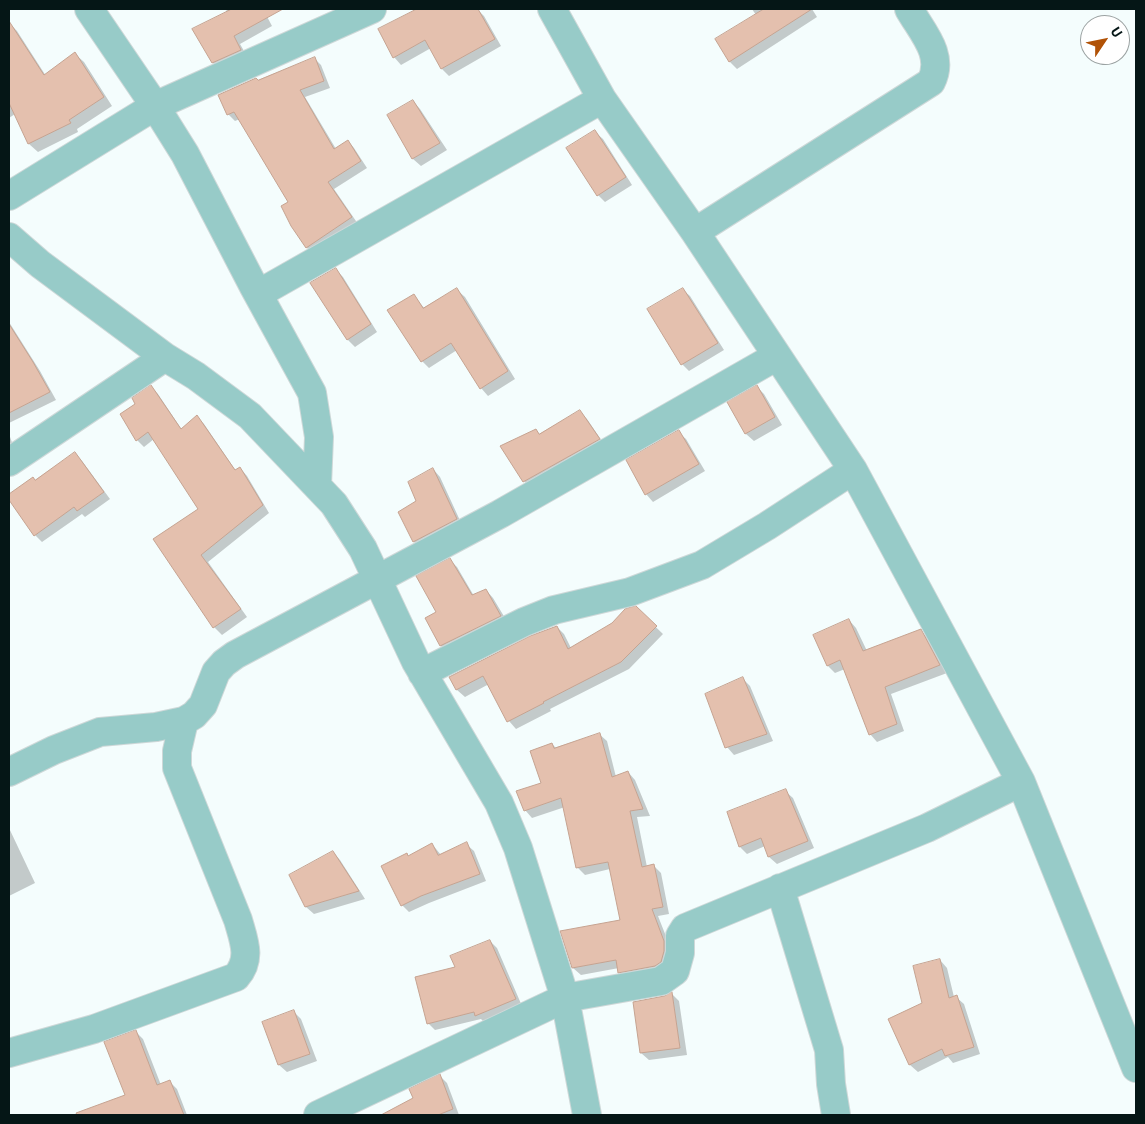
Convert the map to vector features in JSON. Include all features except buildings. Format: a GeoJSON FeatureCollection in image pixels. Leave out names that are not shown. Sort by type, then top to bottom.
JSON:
{"type":"FeatureCollection","features":[{"type":"Feature","properties":{"kind":"street"},"geometry":{"type":"LineString","coordinates":[[90,9],[185,154],[312,393],[319,437],[316,486]]}},
{"type":"Feature","properties":{"kind":"street"},"geometry":{"type":"LineString","coordinates":[[9,196],[155,106],[328,17],[372,9]]}},
{"type":"Feature","properties":{"kind":"street"},"geometry":{"type":"LineString","coordinates":[[552,9],[602,99],[695,232],[853,470],[1021,782],[1136,1068]]}},
{"type":"Feature","properties":{"kind":"street"},"geometry":{"type":"LineString","coordinates":[[695,232],[931,82],[935,74],[936,57],[909,9]]}},
{"type":"Feature","properties":{"kind":"street"},"geometry":{"type":"LineString","coordinates":[[258,294],[602,99]]}},
{"type":"Feature","properties":{"kind":"street"},"geometry":{"type":"LineString","coordinates":[[9,237],[40,264],[165,357],[196,376],[250,416],[334,504],[363,549],[422,673],[499,803],[518,848],[565,998],[587,1115]]}},
{"type":"Feature","properties":{"kind":"street"},"geometry":{"type":"LineString","coordinates":[[9,772],[54,750],[100,732],[156,727],[184,722],[194,715],[202,705],[216,672],[224,663],[500,514],[777,356]]}},
{"type":"Feature","properties":{"kind":"street"},"geometry":{"type":"LineString","coordinates":[[9,462],[165,357]]}},
{"type":"Feature","properties":{"kind":"street"},"geometry":{"type":"LineString","coordinates":[[422,673],[524,622],[554,610],[630,592],[702,565],[767,526],[853,470]]}},
{"type":"Feature","properties":{"kind":"street"},"geometry":{"type":"LineString","coordinates":[[9,1053],[94,1029],[236,977],[242,971],[245,964],[246,945],[238,920],[177,768],[177,751],[184,722]]}},
{"type":"Feature","properties":{"kind":"street"},"geometry":{"type":"LineString","coordinates":[[318,1115],[565,998],[661,981],[674,970],[680,953],[680,936],[685,928],[927,828],[1021,782]]}},
{"type":"Feature","properties":{"kind":"street"},"geometry":{"type":"LineString","coordinates":[[780,888],[829,1050],[831,1084],[836,1115]]}}]}
